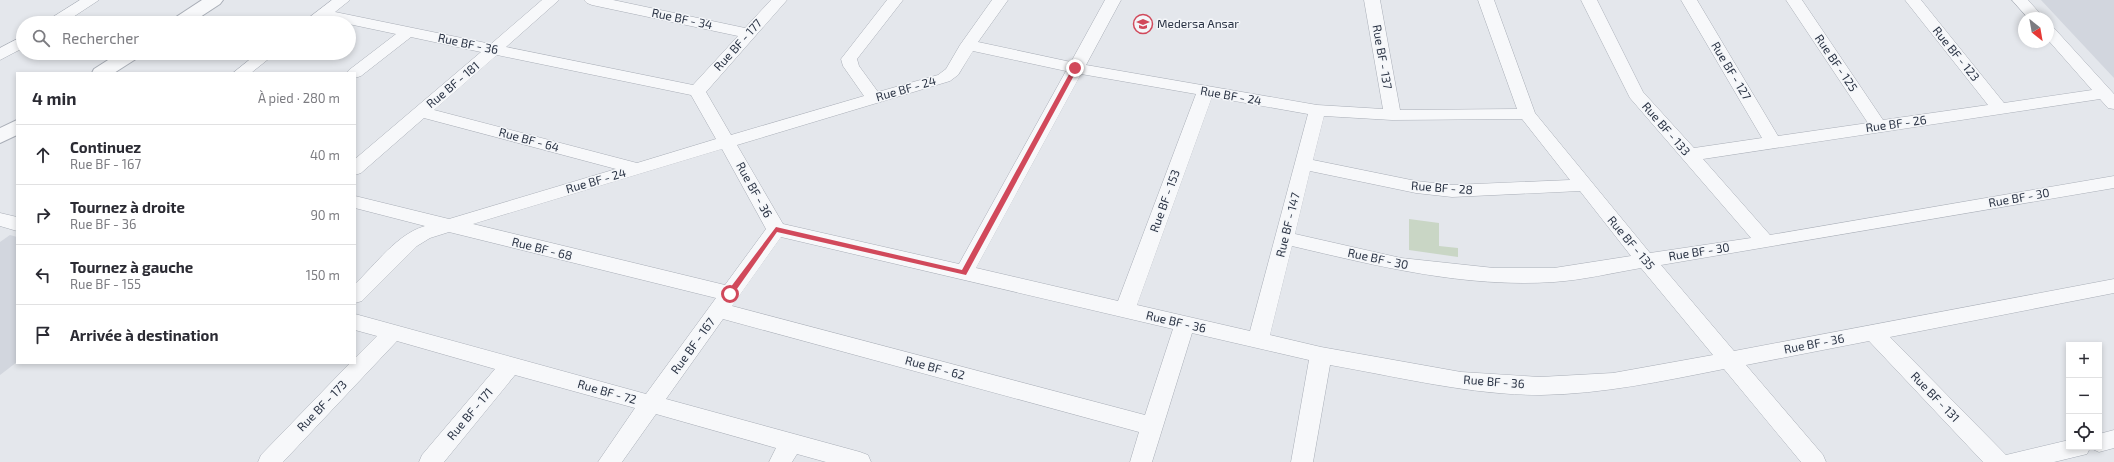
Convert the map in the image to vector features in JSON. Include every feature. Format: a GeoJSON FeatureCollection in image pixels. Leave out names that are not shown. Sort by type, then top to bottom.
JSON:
{"type":"FeatureCollection","features":[{"type":"Feature","properties":{"kind":"street"},"geometry":{"type":"LineString","coordinates":[[65,16],[91,0]]}},
{"type":"Feature","properties":{"kind":"street"},"geometry":{"type":"LineString","coordinates":[[190,16],[214,0]]}},
{"type":"Feature","properties":{"kind":"street"},"geometry":{"type":"LineString","coordinates":[[320,16],[342,0]]}},
{"type":"Feature","properties":{"kind":"street","name":"Rue BF - 181"},"geometry":{"type":"LineString","coordinates":[[356,168],[551,0]]}},
{"type":"Feature","properties":{"kind":"street","name":"Rue BF - 34"},"geometry":{"type":"LineString","coordinates":[[592,0],[749,34]]}},
{"type":"Feature","properties":{"kind":"street"},"geometry":{"type":"LineString","coordinates":[[648,12],[661,0]]}},
{"type":"Feature","properties":{"kind":"street","name":"Rue BF - 177"},"geometry":{"type":"LineString","coordinates":[[697,91],[779,0]]}},
{"type":"Feature","properties":{"kind":"street"},"geometry":{"type":"LineString","coordinates":[[874,98],[851,66],[849,59],[895,0]]}},
{"type":"Feature","properties":{"kind":"street"},"geometry":{"type":"LineString","coordinates":[[968,45],[1000,0]]}},
{"type":"Feature","properties":{"kind":"street"},"geometry":{"type":"LineString","coordinates":[[964,273],[1113,0]]}},
{"type":"Feature","properties":{"kind":"street","name":"Rue BF - 137"},"geometry":{"type":"LineString","coordinates":[[1372,0],[1392,115]]}},
{"type":"Feature","properties":{"kind":"street","name":"Rue BF - 135"},"geometry":{"type":"LineString","coordinates":[[1486,0],[1527,114],[1646,261],[1815,462]]}},
{"type":"Feature","properties":{"kind":"street","name":"Rue BF - 133"},"geometry":{"type":"LineString","coordinates":[[1589,0],[1636,94],[1766,242]]}},
{"type":"Feature","properties":{"kind":"street","name":"Rue BF - 127"},"geometry":{"type":"LineString","coordinates":[[1689,0],[1773,142]]}},
{"type":"Feature","properties":{"kind":"street","name":"Rue BF - 125"},"geometry":{"type":"LineString","coordinates":[[1794,0],[1879,127]]}},
{"type":"Feature","properties":{"kind":"street","name":"Rue BF - 123"},"geometry":{"type":"LineString","coordinates":[[1913,0],[2000,109]]}},
{"type":"Feature","properties":{"kind":"street"},"geometry":{"type":"LineString","coordinates":[[2020,0],[2031,12]]}},
{"type":"Feature","properties":{"kind":"street","name":"Rue BF - 36"},"geometry":{"type":"LineString","coordinates":[[356,24],[409,31],[697,91],[776,229],[1321,356],[1461,380],[1540,386],[1612,382],[2114,286]]}},
{"type":"Feature","properties":{"kind":"street"},"geometry":{"type":"LineString","coordinates":[[356,72],[409,31]]}},
{"type":"Feature","properties":{"kind":"street"},"geometry":{"type":"LineString","coordinates":[[2054,38],[2109,99]]}},
{"type":"Feature","properties":{"kind":"street"},"geometry":{"type":"LineString","coordinates":[[0,55],[16,45]]}},
{"type":"Feature","properties":{"kind":"street","name":"Rue BF - 24"},"geometry":{"type":"LineString","coordinates":[[356,295],[410,241],[423,233],[444,225],[944,78],[952,72],[968,45],[1075,68],[1205,92],[1317,110],[1392,115],[1527,114]]}},
{"type":"Feature","properties":{"kind":"street"},"geometry":{"type":"LineString","coordinates":[[103,72],[121,60]]}},
{"type":"Feature","properties":{"kind":"street"},"geometry":{"type":"LineString","coordinates":[[242,72],[255,60]]}},
{"type":"Feature","properties":{"kind":"street","name":"Rue BF - 153"},"geometry":{"type":"LineString","coordinates":[[1125,310],[1205,92]]}},
{"type":"Feature","properties":{"kind":"street","name":"Rue BF - 26"},"geometry":{"type":"LineString","coordinates":[[1688,155],[2000,109],[2109,99]]}},
{"type":"Feature","properties":{"kind":"street","name":"Rue BF - 147"},"geometry":{"type":"LineString","coordinates":[[1258,341],[1317,110]]}},
{"type":"Feature","properties":{"kind":"street","name":"Rue BF - 64"},"geometry":{"type":"LineString","coordinates":[[421,112],[637,169]]}},
{"type":"Feature","properties":{"kind":"street"},"geometry":{"type":"LineString","coordinates":[[0,137],[16,127]]}},
{"type":"Feature","properties":{"kind":"street","name":"Rue BF - 28"},"geometry":{"type":"LineString","coordinates":[[1303,164],[1416,187],[1452,191],[1584,185]]}},
{"type":"Feature","properties":{"kind":"street","name":"Rue BF - 30"},"geometry":{"type":"LineString","coordinates":[[1284,238],[1401,265],[1494,275],[1554,275],[1766,242],[2114,182]]}},
{"type":"Feature","properties":{"kind":"street","name":"Rue BF - 68"},"geometry":{"type":"LineString","coordinates":[[356,202],[724,302]]}},
{"type":"Feature","properties":{"kind":"street"},"geometry":{"type":"LineString","coordinates":[[0,219],[16,224]]}},
{"type":"Feature","properties":{"kind":"street","name":"Rue BF - 167"},"geometry":{"type":"LineString","coordinates":[[609,462],[776,229]]}},
{"type":"Feature","properties":{"kind":"street","name":"Rue BF - 62"},"geometry":{"type":"LineString","coordinates":[[724,302],[1152,426]]}},
{"type":"Feature","properties":{"kind":"street","name":"Rue BF - 72"},"geometry":{"type":"LineString","coordinates":[[356,322],[860,462]]}},
{"type":"Feature","properties":{"kind":"street"},"geometry":{"type":"LineString","coordinates":[[1141,462],[1185,324]]}},
{"type":"Feature","properties":{"kind":"street","name":"Rue BF - 131"},"geometry":{"type":"LineString","coordinates":[[1873,332],[1998,462]]}},
{"type":"Feature","properties":{"kind":"street","name":"Rue BF - 173"},"geometry":{"type":"LineString","coordinates":[[269,462],[392,333]]}},
{"type":"Feature","properties":{"kind":"street"},"geometry":{"type":"LineString","coordinates":[[1302,462],[1321,356]]}},
{"type":"Feature","properties":{"kind":"street","name":"Rue BF - 171"},"geometry":{"type":"LineString","coordinates":[[430,462],[511,365]]}},
{"type":"Feature","properties":{"kind":"street"},"geometry":{"type":"LineString","coordinates":[[2102,442],[2114,439]]}},
{"type":"Feature","properties":{"kind":"street"},"geometry":{"type":"LineString","coordinates":[[780,462],[792,443]]}},
{"type":"Feature","properties":{"kind":"street"},"geometry":{"type":"LineString","coordinates":[[2012,462],[2066,450]]}},
{"type":"Feature","properties":{"kind":"shaded area"},"geometry":{"type":"Polygon","coordinates":[[[2041,0],[2114,0],[2114,78],[2054,14],[2054,12],[2052,12],[2041,0]]]}},
{"type":"Feature","properties":{"kind":"shaded area"},"geometry":{"type":"Polygon","coordinates":[[[10,235],[16,237],[16,363],[0,375],[0,242],[10,235]]]}},
{"type":"Feature","properties":{"kind":"green space"},"geometry":{"type":"Polygon","coordinates":[[[1409,219],[1439,223],[1439,246],[1458,248],[1458,257],[1409,250],[1409,219]]]}},
{"type":"Feature","properties":{"kind":"place","name":"Medersa Ansar"},"geometry":{"type":"Point","coordinates":[1143,24]}},
{"type":"Feature","properties":{"kind":"route"},"geometry":{"type":"LineString","coordinates":[[730,294],[776,229],[964,273],[1075,68]]}}]}
